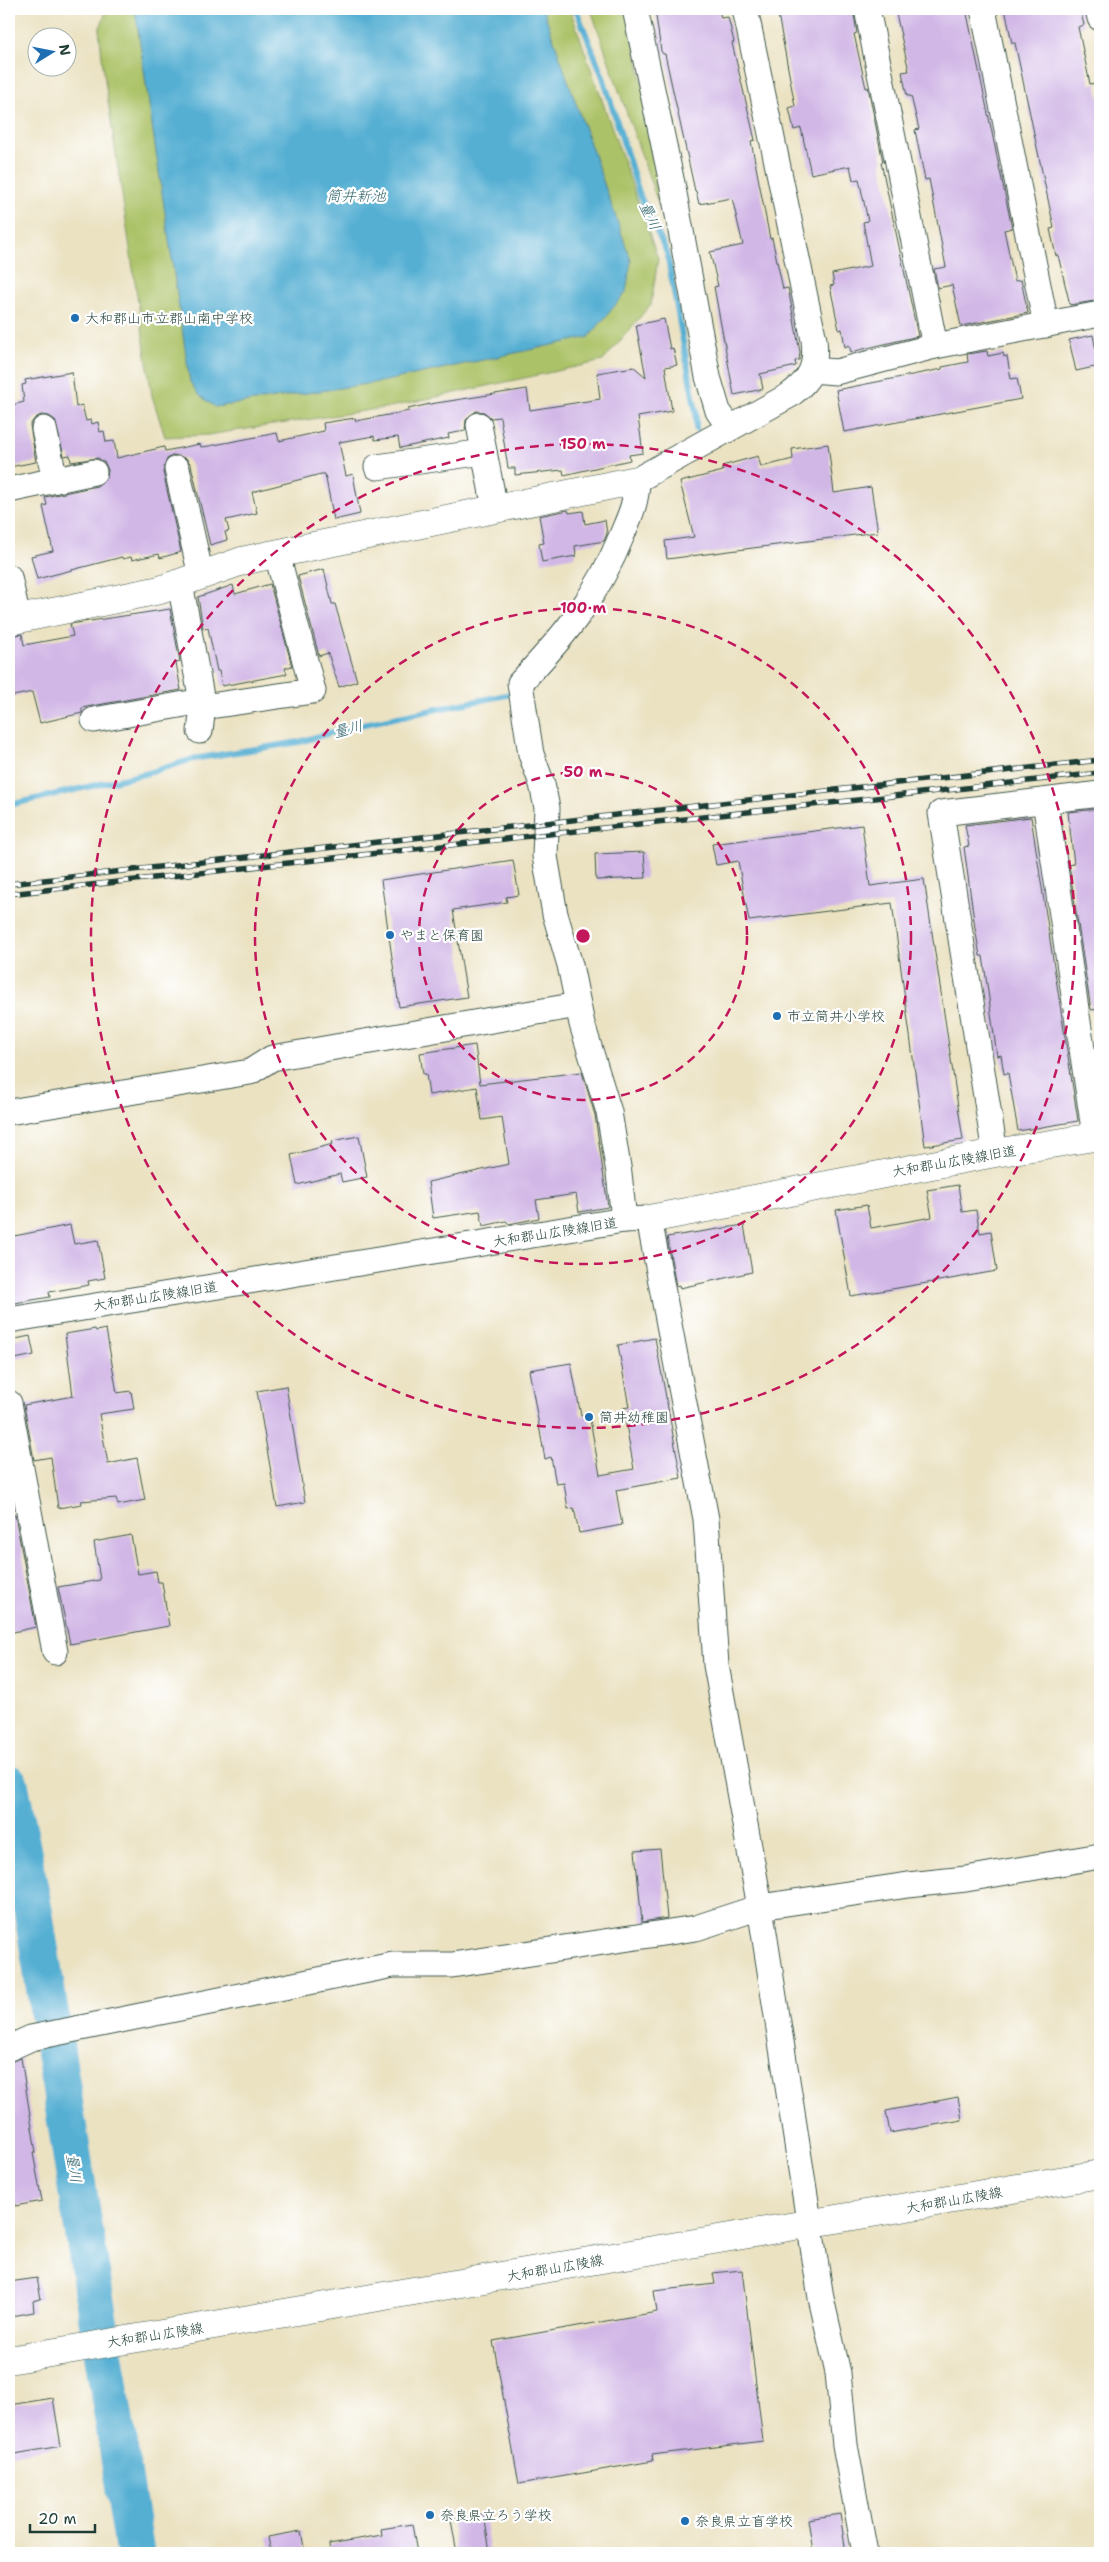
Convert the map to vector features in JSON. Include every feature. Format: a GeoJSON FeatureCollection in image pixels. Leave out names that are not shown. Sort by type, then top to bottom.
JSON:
{"type":"FeatureCollection","features":[{"type":"Feature","properties":{"kind":"main road"},"geometry":{"type":"LineString","coordinates":[[13,620],[160,590],[242,561],[637,480]]}},
{"type":"Feature","properties":{"kind":"main road","name":"大和郡山広陵線旧道"},"geometry":{"type":"LineString","coordinates":[[637,1220],[995,1153],[1098,1136]]}},
{"type":"Feature","properties":{"kind":"main road","name":"大和郡山広陵線"},"geometry":{"type":"LineString","coordinates":[[9,2360],[1100,2174]]}},
{"type":"Feature","properties":{"kind":"street"},"geometry":{"type":"LineString","coordinates":[[635,9],[673,188],[708,377],[718,411],[730,428]]}},
{"type":"Feature","properties":{"kind":"street"},"geometry":{"type":"LineString","coordinates":[[745,9],[812,331],[816,356],[812,370],[806,383],[790,395],[637,480],[637,499],[616,552],[583,611],[564,636],[520,683],[531,754],[542,784],[547,808],[546,856],[555,914],[578,1005],[609,1112],[619,1173],[637,1220],[706,1520],[716,1665],[760,1907],[821,2298],[838,2373],[845,2445],[865,2553]]}},
{"type":"Feature","properties":{"kind":"street"},"geometry":{"type":"LineString","coordinates":[[867,9],[935,346]]}},
{"type":"Feature","properties":{"kind":"street"},"geometry":{"type":"LineString","coordinates":[[983,9],[1046,325]]}},
{"type":"Feature","properties":{"kind":"street"},"geometry":{"type":"LineString","coordinates":[[1098,9],[1100,18]]}},
{"type":"Feature","properties":{"kind":"street"},"geometry":{"type":"LineString","coordinates":[[812,370],[836,372],[935,346],[1100,314]]}},
{"type":"Feature","properties":{"kind":"street"},"geometry":{"type":"LineString","coordinates":[[479,425],[495,509]]}},
{"type":"Feature","properties":{"kind":"street"},"geometry":{"type":"LineString","coordinates":[[44,428],[55,480]]}},
{"type":"Feature","properties":{"kind":"street"},"geometry":{"type":"LineString","coordinates":[[377,467],[484,452]]}},
{"type":"Feature","properties":{"kind":"street"},"geometry":{"type":"LineString","coordinates":[[177,469],[190,580],[202,713]]}},
{"type":"Feature","properties":{"kind":"street"},"geometry":{"type":"LineString","coordinates":[[9,490],[94,472]]}},
{"type":"Feature","properties":{"kind":"street"},"geometry":{"type":"LineString","coordinates":[[94,720],[202,713],[314,691],[277,554]]}},
{"type":"Feature","properties":{"kind":"street"},"geometry":{"type":"LineString","coordinates":[[9,577],[13,620]]}},
{"type":"Feature","properties":{"kind":"street"},"geometry":{"type":"LineString","coordinates":[[995,1153],[940,813],[1100,794]]}},
{"type":"Feature","properties":{"kind":"street"},"geometry":{"type":"LineString","coordinates":[[1045,801],[1098,1136]]}},
{"type":"Feature","properties":{"kind":"street"},"geometry":{"type":"LineString","coordinates":[[9,1112],[250,1072],[272,1058],[578,1005]]}},
{"type":"Feature","properties":{"kind":"street","name":"大和郡山広陵線旧道"},"geometry":{"type":"LineString","coordinates":[[9,1320],[637,1220]]}},
{"type":"Feature","properties":{"kind":"street"},"geometry":{"type":"LineString","coordinates":[[9,1403],[55,1652]]}},
{"type":"Feature","properties":{"kind":"street"},"geometry":{"type":"LineString","coordinates":[[20,2043],[73,2030],[393,1965],[452,1965],[696,1928],[760,1907],[908,1885],[966,1879],[1100,1856]]}},
{"type":"Feature","properties":{"kind":"green space"},"geometry":{"type":"Polygon","coordinates":[[[104,9],[135,9],[190,382],[215,407],[385,381],[589,337],[631,261],[543,9],[570,9],[658,259],[651,304],[603,361],[390,407],[208,435],[165,437],[152,396],[104,74],[99,30],[105,15],[104,9]]]}},
{"type":"Feature","properties":{"kind":"green space"},"geometry":{"type":"Polygon","coordinates":[[[627,9],[681,269],[591,10],[627,9]]]}},
{"type":"Feature","properties":{"kind":"water","name":"筒井新池"},"geometry":{"type":"Polygon","coordinates":[[[135,9],[543,9],[631,261],[626,292],[589,337],[385,381],[215,407],[199,395],[190,382],[135,9]]]}},
{"type":"Feature","properties":{"kind":"building"},"geometry":{"type":"Polygon","coordinates":[[[655,9],[719,9],[721,18],[728,17],[734,42],[732,43],[755,140],[751,141],[770,239],[772,238],[783,289],[788,288],[800,352],[799,360],[795,361],[796,366],[760,374],[763,389],[734,395],[714,287],[718,286],[710,252],[743,245],[732,198],[699,204],[665,54],[661,51],[655,9]]]}},
{"type":"Feature","properties":{"kind":"building"},"geometry":{"type":"Polygon","coordinates":[[[777,9],[853,9],[857,33],[854,34],[866,88],[868,87],[883,162],[881,162],[918,336],[851,352],[849,345],[845,347],[842,329],[839,330],[830,286],[834,285],[832,274],[871,266],[863,222],[868,221],[859,179],[853,180],[850,166],[811,174],[801,128],[794,130],[789,108],[795,106],[777,9]]]}},
{"type":"Feature","properties":{"kind":"building"},"geometry":{"type":"Polygon","coordinates":[[[895,9],[966,9],[1012,228],[1004,230],[1015,281],[1021,280],[1028,313],[961,326],[952,285],[938,288],[934,269],[946,267],[929,179],[925,180],[915,130],[919,129],[911,96],[907,96],[902,72],[909,71],[895,9]]]}},
{"type":"Feature","properties":{"kind":"building"},"geometry":{"type":"Polygon","coordinates":[[[1005,9],[1080,9],[1084,25],[1078,27],[1090,84],[1096,83],[1100,103],[1100,300],[1070,305],[1050,229],[1054,228],[1015,43],[1012,43],[1005,9]]]}},
{"type":"Feature","properties":{"kind":"building"},"geometry":{"type":"Polygon","coordinates":[[[664,319],[670,349],[673,348],[677,365],[665,367],[672,411],[638,417],[643,453],[629,455],[630,460],[564,475],[563,470],[515,475],[515,468],[508,468],[500,417],[491,418],[484,412],[476,411],[466,420],[465,431],[448,434],[449,438],[400,448],[398,437],[375,440],[374,436],[339,442],[346,476],[353,474],[360,514],[334,520],[325,474],[321,474],[252,492],[257,513],[226,520],[229,531],[225,532],[227,540],[210,545],[191,465],[187,459],[174,455],[167,459],[163,472],[181,552],[160,558],[159,554],[132,560],[131,557],[123,559],[122,557],[37,579],[31,556],[53,551],[43,506],[47,505],[45,497],[97,486],[107,477],[108,470],[105,463],[98,458],[71,462],[70,455],[64,456],[55,420],[49,416],[41,415],[35,418],[30,425],[36,462],[9,467],[9,406],[24,402],[22,385],[26,384],[25,380],[72,372],[76,407],[82,405],[86,421],[91,420],[92,424],[98,422],[100,432],[104,431],[106,442],[114,441],[117,458],[164,447],[165,451],[200,444],[201,447],[277,433],[279,441],[324,431],[323,423],[355,418],[356,421],[409,411],[408,409],[430,404],[527,389],[530,410],[600,399],[597,373],[634,367],[646,377],[636,325],[664,319]]]}},
{"type":"Feature","properties":{"kind":"building"},"geometry":{"type":"Polygon","coordinates":[[[1093,335],[1099,366],[1076,371],[1069,340],[1093,335]]]}},
{"type":"Feature","properties":{"kind":"building"},"geometry":{"type":"Polygon","coordinates":[[[987,351],[988,356],[1003,353],[1004,357],[1007,356],[1011,379],[1017,378],[1021,399],[844,432],[836,390],[942,369],[942,367],[968,362],[967,354],[987,351]]]}},
{"type":"Feature","properties":{"kind":"building"},"geometry":{"type":"Polygon","coordinates":[[[828,444],[834,493],[871,487],[878,532],[667,559],[665,541],[694,537],[680,482],[723,471],[722,466],[758,456],[761,467],[793,459],[792,449],[828,444]]]}},
{"type":"Feature","properties":{"kind":"building"},"geometry":{"type":"Polygon","coordinates":[[[568,510],[569,513],[583,511],[585,524],[605,520],[607,534],[604,541],[575,546],[576,556],[542,562],[539,544],[544,543],[539,516],[568,510]]]}},
{"type":"Feature","properties":{"kind":"building"},"geometry":{"type":"Polygon","coordinates":[[[324,569],[332,604],[335,604],[357,681],[339,687],[328,653],[319,656],[298,576],[324,569]]]}},
{"type":"Feature","properties":{"kind":"building"},"geometry":{"type":"Polygon","coordinates":[[[270,584],[292,666],[285,668],[287,674],[222,686],[208,628],[203,629],[198,597],[233,585],[235,594],[270,584]]]}},
{"type":"Feature","properties":{"kind":"building"},"geometry":{"type":"Polygon","coordinates":[[[170,609],[180,662],[176,663],[181,690],[82,708],[82,713],[40,723],[32,692],[9,697],[9,636],[22,634],[24,645],[73,636],[70,624],[170,609]]]}},
{"type":"Feature","properties":{"kind":"building"},"geometry":{"type":"Polygon","coordinates":[[[1099,809],[1100,1009],[1091,1010],[1069,865],[1074,864],[1068,812],[1099,809]]]}},
{"type":"Feature","properties":{"kind":"building"},"geometry":{"type":"Polygon","coordinates":[[[1031,817],[1078,1121],[1018,1131],[1008,1073],[1004,1074],[1001,1055],[997,1056],[983,956],[980,956],[975,928],[964,847],[969,846],[965,825],[1031,817]]]}},
{"type":"Feature","properties":{"kind":"building"},"geometry":{"type":"Polygon","coordinates":[[[862,825],[870,886],[924,879],[963,1140],[925,1146],[892,903],[749,921],[738,861],[716,865],[712,844],[862,825]]]}},
{"type":"Feature","properties":{"kind":"building"},"geometry":{"type":"Polygon","coordinates":[[[644,852],[646,878],[596,880],[595,854],[644,852]]]}},
{"type":"Feature","properties":{"kind":"building"},"geometry":{"type":"Polygon","coordinates":[[[513,860],[519,895],[506,897],[507,902],[453,910],[467,997],[399,1007],[381,880],[513,860]]]}},
{"type":"Feature","properties":{"kind":"building"},"geometry":{"type":"Polygon","coordinates":[[[475,1045],[480,1084],[582,1072],[595,1115],[608,1207],[579,1212],[576,1194],[536,1200],[539,1218],[509,1224],[506,1221],[483,1226],[480,1211],[433,1218],[428,1182],[509,1164],[502,1117],[482,1120],[477,1087],[429,1095],[426,1074],[423,1074],[420,1053],[475,1045]]]}},
{"type":"Feature","properties":{"kind":"building"},"geometry":{"type":"Polygon","coordinates":[[[359,1136],[367,1177],[342,1182],[340,1174],[297,1185],[291,1155],[333,1144],[332,1141],[359,1136]]]}},
{"type":"Feature","properties":{"kind":"building"},"geometry":{"type":"Polygon","coordinates":[[[958,1185],[962,1212],[976,1210],[980,1233],[991,1231],[997,1271],[851,1296],[836,1210],[867,1205],[871,1228],[932,1217],[927,1190],[958,1185]]]}},
{"type":"Feature","properties":{"kind":"building"},"geometry":{"type":"Polygon","coordinates":[[[70,1225],[74,1244],[98,1240],[105,1278],[88,1281],[89,1285],[49,1292],[50,1297],[9,1304],[9,1237],[70,1225]]]}},
{"type":"Feature","properties":{"kind":"building"},"geometry":{"type":"Polygon","coordinates":[[[744,1225],[752,1272],[680,1288],[679,1285],[676,1286],[667,1237],[744,1225]]]}},
{"type":"Feature","properties":{"kind":"building"},"geometry":{"type":"Polygon","coordinates":[[[95,1329],[96,1331],[106,1329],[117,1393],[131,1391],[134,1409],[99,1414],[108,1464],[137,1458],[145,1500],[118,1505],[116,1498],[81,1501],[82,1504],[58,1508],[51,1457],[34,1460],[24,1405],[73,1396],[65,1334],[95,1329]]]}},
{"type":"Feature","properties":{"kind":"building"},"geometry":{"type":"Polygon","coordinates":[[[30,1336],[34,1355],[15,1359],[11,1340],[30,1336]]]}},
{"type":"Feature","properties":{"kind":"building"},"geometry":{"type":"Polygon","coordinates":[[[655,1338],[681,1478],[616,1490],[622,1525],[579,1533],[574,1508],[568,1509],[564,1483],[556,1484],[551,1457],[545,1459],[529,1370],[571,1363],[581,1416],[589,1414],[600,1475],[634,1469],[623,1408],[629,1407],[618,1345],[655,1338]]]}},
{"type":"Feature","properties":{"kind":"building"},"geometry":{"type":"Polygon","coordinates":[[[286,1386],[305,1502],[277,1507],[257,1391],[286,1386]]]}},
{"type":"Feature","properties":{"kind":"building"},"geometry":{"type":"Polygon","coordinates":[[[15,1515],[36,1627],[9,1633],[9,1516],[15,1515]]]}},
{"type":"Feature","properties":{"kind":"building"},"geometry":{"type":"Polygon","coordinates":[[[131,1535],[138,1574],[156,1571],[158,1582],[162,1582],[169,1626],[70,1644],[58,1587],[100,1580],[94,1542],[131,1535]]]}},
{"type":"Feature","properties":{"kind":"building"},"geometry":{"type":"Polygon","coordinates":[[[660,1849],[667,1918],[642,1922],[635,1851],[660,1849]]]}},
{"type":"Feature","properties":{"kind":"building"},"geometry":{"type":"Polygon","coordinates":[[[21,2058],[36,2153],[33,2153],[42,2201],[15,2206],[9,2177],[9,2062],[21,2058]]]}},
{"type":"Feature","properties":{"kind":"building"},"geometry":{"type":"Polygon","coordinates":[[[958,2097],[962,2120],[890,2133],[886,2111],[958,2097]]]}},
{"type":"Feature","properties":{"kind":"building"},"geometry":{"type":"Polygon","coordinates":[[[742,2270],[763,2441],[652,2455],[653,2461],[519,2484],[493,2341],[657,2312],[654,2291],[715,2284],[713,2273],[742,2270]]]}},
{"type":"Feature","properties":{"kind":"building"},"geometry":{"type":"Polygon","coordinates":[[[37,2278],[41,2299],[33,2301],[34,2312],[11,2316],[9,2282],[37,2278]]]}},
{"type":"Feature","properties":{"kind":"building"},"geometry":{"type":"Polygon","coordinates":[[[53,2398],[61,2446],[9,2455],[9,2405],[53,2398]]]}},
{"type":"Feature","properties":{"kind":"building"},"geometry":{"type":"Polygon","coordinates":[[[484,2514],[490,2553],[457,2553],[451,2520],[484,2514]]]}},
{"type":"Feature","properties":{"kind":"building"},"geometry":{"type":"Polygon","coordinates":[[[840,2514],[846,2553],[813,2553],[808,2519],[840,2514]]]}},
{"type":"Feature","properties":{"kind":"building"},"geometry":{"type":"Polygon","coordinates":[[[412,2524],[417,2553],[330,2553],[329,2544],[382,2535],[381,2529],[412,2524]]]}},
{"type":"Feature","properties":{"kind":"building"},"geometry":{"type":"Polygon","coordinates":[[[301,2531],[305,2553],[271,2553],[268,2537],[301,2531]]]}},
{"type":"Feature","properties":{"kind":"waterway","name":"量川"},"geometry":{"type":"LineString","coordinates":[[576,9],[603,77],[640,196],[667,253],[696,413],[696,429]]}},
{"type":"Feature","properties":{"kind":"waterway","name":"量川"},"geometry":{"type":"LineString","coordinates":[[9,805],[148,773],[193,759],[299,742],[354,726],[516,693]]}},
{"type":"Feature","properties":{"kind":"waterway","name":"量川"},"geometry":{"type":"LineString","coordinates":[[9,1784],[33,1910],[135,2553]]}},
{"type":"Feature","properties":{"kind":"railway"},"geometry":{"type":"LineString","coordinates":[[9,884],[1100,760]]}},
{"type":"Feature","properties":{"kind":"railway"},"geometry":{"type":"LineString","coordinates":[[9,894],[1100,773]]}},
{"type":"Feature","properties":{"kind":"place","name":"大和郡山市立郡山南中学校"},"geometry":{"type":"Point","coordinates":[75,318]}},
{"type":"Feature","properties":{"kind":"place","name":"やまと保育園"},"geometry":{"type":"Point","coordinates":[390,935]}},
{"type":"Feature","properties":{"kind":"place","name":"市立筒井小学校"},"geometry":{"type":"Point","coordinates":[777,1016]}},
{"type":"Feature","properties":{"kind":"place","name":"筒井幼稚園"},"geometry":{"type":"Point","coordinates":[589,1417]}},
{"type":"Feature","properties":{"kind":"place","name":"奈良県立ろう学校"},"geometry":{"type":"Point","coordinates":[430,2515]}},
{"type":"Feature","properties":{"kind":"place","name":"奈良県立盲学校"},"geometry":{"type":"Point","coordinates":[685,2521]}}]}
